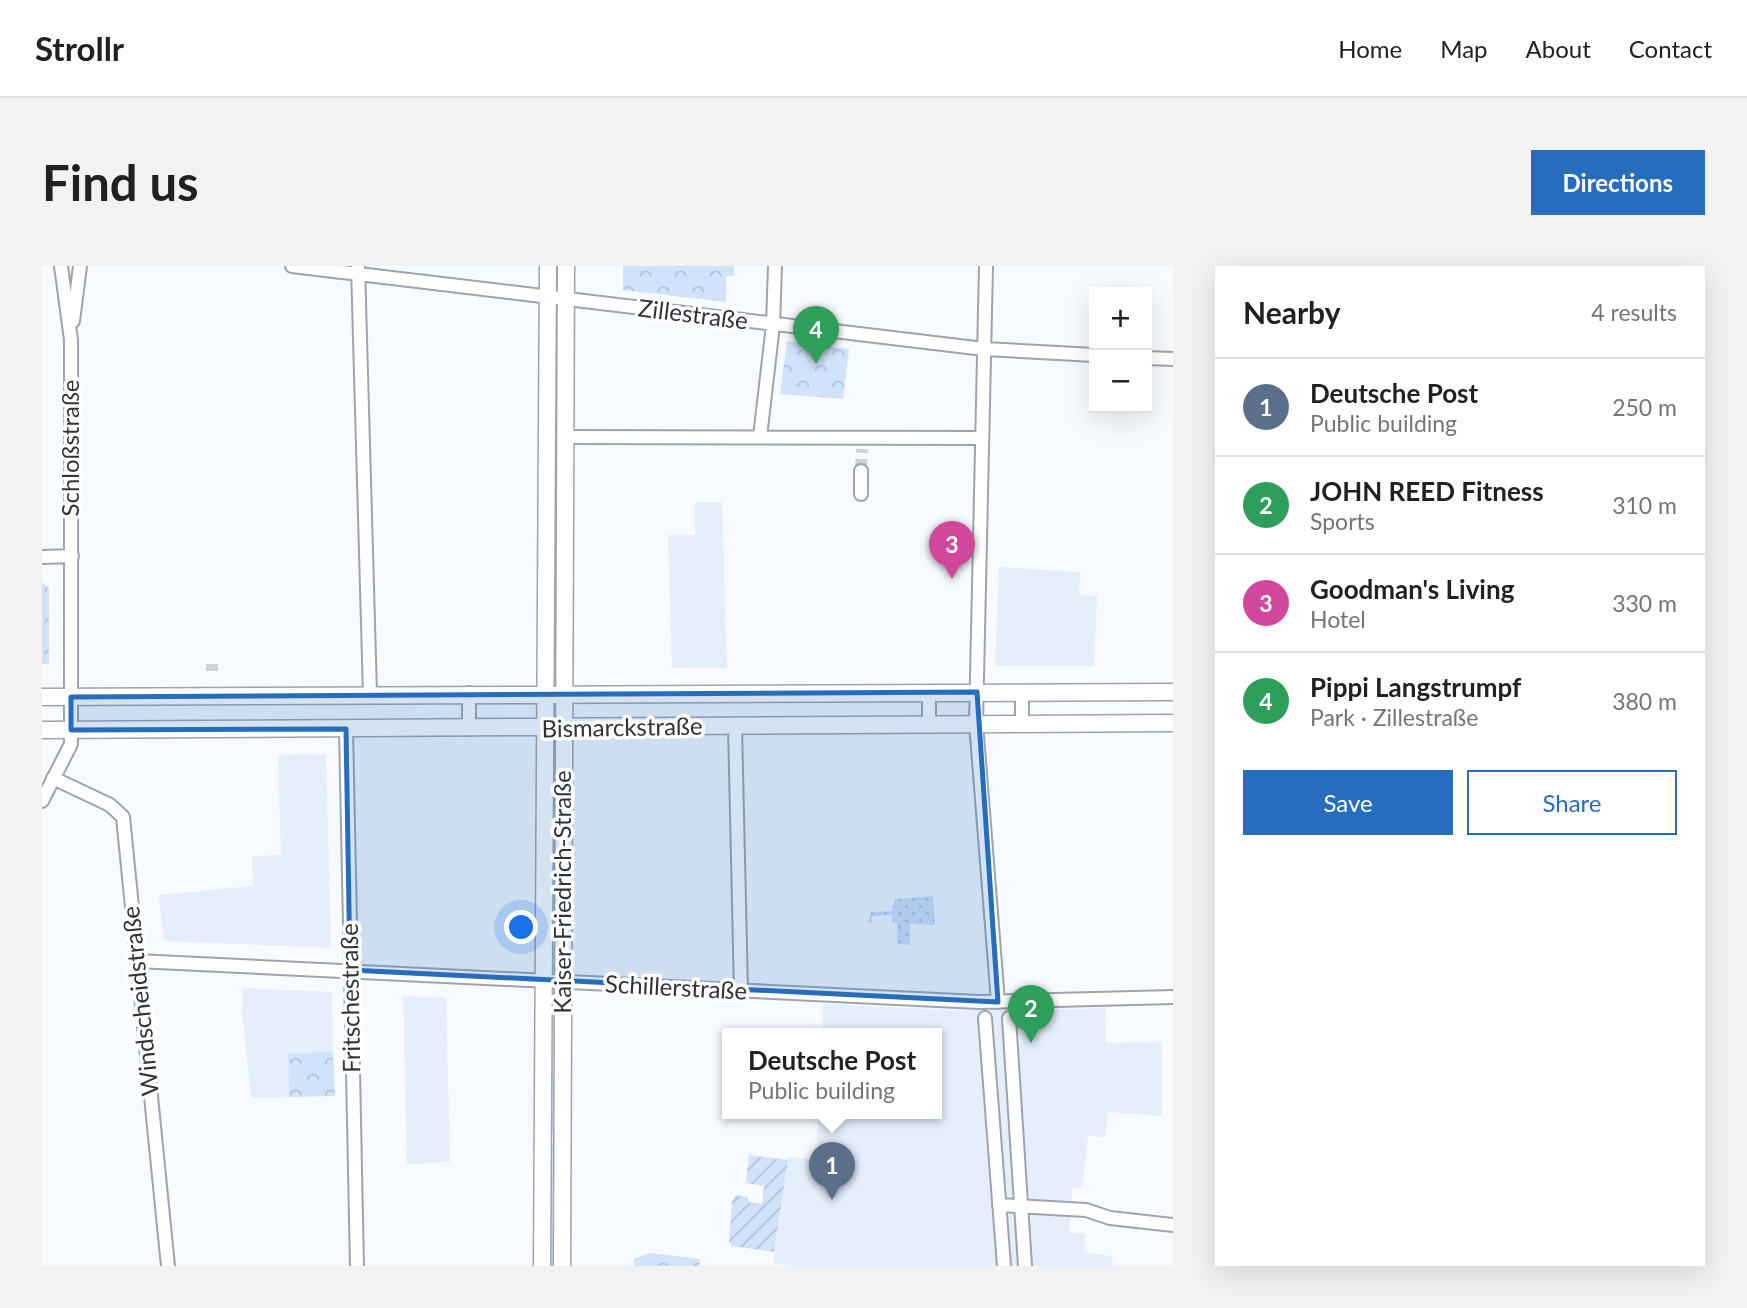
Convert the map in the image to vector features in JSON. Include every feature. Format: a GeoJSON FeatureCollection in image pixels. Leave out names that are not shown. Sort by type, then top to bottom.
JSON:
{"type":"FeatureCollection","features":[{"type":"Feature","properties":{"kind":"main road","name":"Kaiser-Friedrich-Straße"},"geometry":{"type":"LineString","coordinates":[[542,1266],[548,266]]}},
{"type":"Feature","properties":{"kind":"main road","name":"Kaiser-Friedrich-Straße"},"geometry":{"type":"LineString","coordinates":[[562,1266],[566,266]]}},
{"type":"Feature","properties":{"kind":"main road","name":"Bismarckstraße"},"geometry":{"type":"LineString","coordinates":[[42,697],[1173,692]]}},
{"type":"Feature","properties":{"kind":"main road","name":"Bismarckstraße"},"geometry":{"type":"LineString","coordinates":[[42,730],[564,729],[1173,723]]}},
{"type":"Feature","properties":{"kind":"street","name":"Schloßstraße"},"geometry":{"type":"LineString","coordinates":[[61,266],[71,340]]}},
{"type":"Feature","properties":{"kind":"street","name":"Schloßstraße"},"geometry":{"type":"LineString","coordinates":[[42,801],[71,744],[71,340],[80,266]]}},
{"type":"Feature","properties":{"kind":"street","name":"Zillestraße"},"geometry":{"type":"LineString","coordinates":[[292,266],[358,270],[548,298],[984,349],[1089,355]]}},
{"type":"Feature","properties":{"kind":"street"},"geometry":{"type":"LineString","coordinates":[[760,437],[773,325],[775,266]]}},
{"type":"Feature","properties":{"kind":"street"},"geometry":{"type":"LineString","coordinates":[[986,266],[976,723],[998,1002]]}},
{"type":"Feature","properties":{"kind":"street"},"geometry":{"type":"LineString","coordinates":[[358,270],[370,694]]}},
{"type":"Feature","properties":{"kind":"street"},"geometry":{"type":"LineString","coordinates":[[1152,358],[1173,359]]}},
{"type":"Feature","properties":{"kind":"street"},"geometry":{"type":"LineString","coordinates":[[567,437],[760,437],[862,443],[982,438]]}},
{"type":"Feature","properties":{"kind":"street"},"geometry":{"type":"LineString","coordinates":[[861,471],[861,494]]}},
{"type":"Feature","properties":{"kind":"street"},"geometry":{"type":"LineString","coordinates":[[48,557],[72,556]]}},
{"type":"Feature","properties":{"kind":"street"},"geometry":{"type":"LineString","coordinates":[[1022,692],[1022,723]]}},
{"type":"Feature","properties":{"kind":"street"},"geometry":{"type":"LineString","coordinates":[[929,693],[929,724]]}},
{"type":"Feature","properties":{"kind":"street"},"geometry":{"type":"LineString","coordinates":[[469,694],[469,729]]}},
{"type":"Feature","properties":{"kind":"street"},"geometry":{"type":"LineString","coordinates":[[735,726],[741,992]]}},
{"type":"Feature","properties":{"kind":"street","name":"Fritschestraße"},"geometry":{"type":"LineString","coordinates":[[346,729],[357,1266]]}},
{"type":"Feature","properties":{"kind":"street","name":"Windscheidstraße"},"geometry":{"type":"LineString","coordinates":[[53,778],[110,805],[123,817],[168,1266]]}},
{"type":"Feature","properties":{"kind":"street","name":"Schillerstraße"},"geometry":{"type":"LineString","coordinates":[[137,961],[741,992],[998,1002],[1173,997]]}},
{"type":"Feature","properties":{"kind":"street"},"geometry":{"type":"LineString","coordinates":[[985,1018],[984,1050],[999,1205],[1000,1262],[1024,1262],[1009,1018]]}},
{"type":"Feature","properties":{"kind":"street"},"geometry":{"type":"LineString","coordinates":[[984,1050],[1011,1050]]}},
{"type":"Feature","properties":{"kind":"street"},"geometry":{"type":"LineString","coordinates":[[999,1205],[1086,1210],[1110,1218],[1173,1225]]}},
{"type":"Feature","properties":{"kind":"highlighted area"},"geometry":{"type":"Polygon","coordinates":[[[977,692],[998,1002],[350,970],[346,729],[71,730],[71,697],[977,692]]]}},
{"type":"Feature","properties":{"kind":"shaded area"},"geometry":{"type":"Polygon","coordinates":[[[695,502],[722,502],[727,668],[672,668],[668,535],[695,535],[695,502]]]}},
{"type":"Feature","properties":{"kind":"shaded area"},"geometry":{"type":"Polygon","coordinates":[[[999,567],[1080,572],[1079,595],[1097,596],[1094,666],[995,666],[999,567]]]}},
{"type":"Feature","properties":{"kind":"shaded area"},"geometry":{"type":"Polygon","coordinates":[[[326,754],[331,948],[164,941],[159,895],[253,886],[252,856],[281,855],[278,755],[326,754]]]}},
{"type":"Feature","properties":{"kind":"shaded area"},"geometry":{"type":"Polygon","coordinates":[[[243,988],[332,992],[333,1052],[288,1053],[289,1097],[251,1098],[242,1012],[243,988]]]}},
{"type":"Feature","properties":{"kind":"shaded area"},"geometry":{"type":"Polygon","coordinates":[[[403,996],[446,998],[450,1162],[407,1164],[403,996]]]}},
{"type":"Feature","properties":{"kind":"shaded area"},"geometry":{"type":"Polygon","coordinates":[[[823,1004],[970,1011],[974,1008],[1017,1007],[1019,1011],[1105,1008],[1106,1043],[1162,1042],[1162,1116],[1108,1112],[1105,1137],[1088,1136],[1082,1189],[1073,1188],[1069,1232],[1085,1234],[1084,1253],[1112,1256],[1111,1266],[789,1266],[773,1263],[788,1157],[817,1160],[818,1119],[942,1119],[942,1028],[823,1028],[823,1004]]]}},
{"type":"Feature","properties":{"kind":"green space"},"geometry":{"type":"Polygon","coordinates":[[[623,266],[734,266],[734,276],[726,276],[726,302],[623,290],[623,266]]]}},
{"type":"Feature","properties":{"kind":"green space"},"geometry":{"type":"Polygon","coordinates":[[[787,341],[849,349],[843,399],[780,394],[787,341]]]}},
{"type":"Feature","properties":{"kind":"green space"},"geometry":{"type":"Polygon","coordinates":[[[553,462],[556,462],[555,665],[552,666],[553,462]]]}},
{"type":"Feature","properties":{"kind":"green space"},"geometry":{"type":"Polygon","coordinates":[[[42,582],[49,588],[49,664],[42,664],[42,582]]]}},
{"type":"Feature","properties":{"kind":"green space"},"geometry":{"type":"Polygon","coordinates":[[[552,756],[556,757],[554,957],[552,756]]]}},
{"type":"Feature","properties":{"kind":"green space"},"geometry":{"type":"Polygon","coordinates":[[[933,896],[935,925],[910,924],[910,945],[897,944],[897,923],[893,922],[892,915],[872,916],[872,923],[868,923],[871,912],[892,911],[895,899],[933,896]]]}},
{"type":"Feature","properties":{"kind":"green space"},"geometry":{"type":"Polygon","coordinates":[[[552,1006],[555,1134],[550,1134],[552,1006]]]}},
{"type":"Feature","properties":{"kind":"green space"},"geometry":{"type":"Polygon","coordinates":[[[333,1052],[335,1096],[289,1097],[288,1053],[333,1052]]]}},
{"type":"Feature","properties":{"kind":"green space"},"geometry":{"type":"Polygon","coordinates":[[[550,1143],[554,1143],[554,1266],[550,1266],[550,1143]]]}},
{"type":"Feature","properties":{"kind":"green space"},"geometry":{"type":"Polygon","coordinates":[[[749,1155],[788,1160],[774,1252],[732,1246],[729,1241],[732,1201],[736,1195],[748,1197],[748,1202],[762,1204],[764,1186],[746,1183],[749,1155]]]}},
{"type":"Feature","properties":{"kind":"green space"},"geometry":{"type":"Polygon","coordinates":[[[649,1253],[700,1259],[699,1266],[634,1266],[634,1259],[649,1253]]]}},
{"type":"Feature","properties":{"kind":"tunnel"},"geometry":{"type":"LineString","coordinates":[[861,471],[862,449]]}},
{"type":"Feature","properties":{"kind":"tunnel"},"geometry":{"type":"LineString","coordinates":[[212,664],[212,671]]}},
{"type":"Feature","properties":{"kind":"place","name":"Pippi Langstrumpf"},"geometry":{"type":"Point","coordinates":[816,364]}},
{"type":"Feature","properties":{"kind":"place","name":"Goodman's Living"},"geometry":{"type":"Point","coordinates":[952,579]}},
{"type":"Feature","properties":{"kind":"place","name":"JOHN REED Fitness"},"geometry":{"type":"Point","coordinates":[1031,1043]}},
{"type":"Feature","properties":{"kind":"place","name":"Deutsche Post"},"geometry":{"type":"Point","coordinates":[832,1200]}}]}
